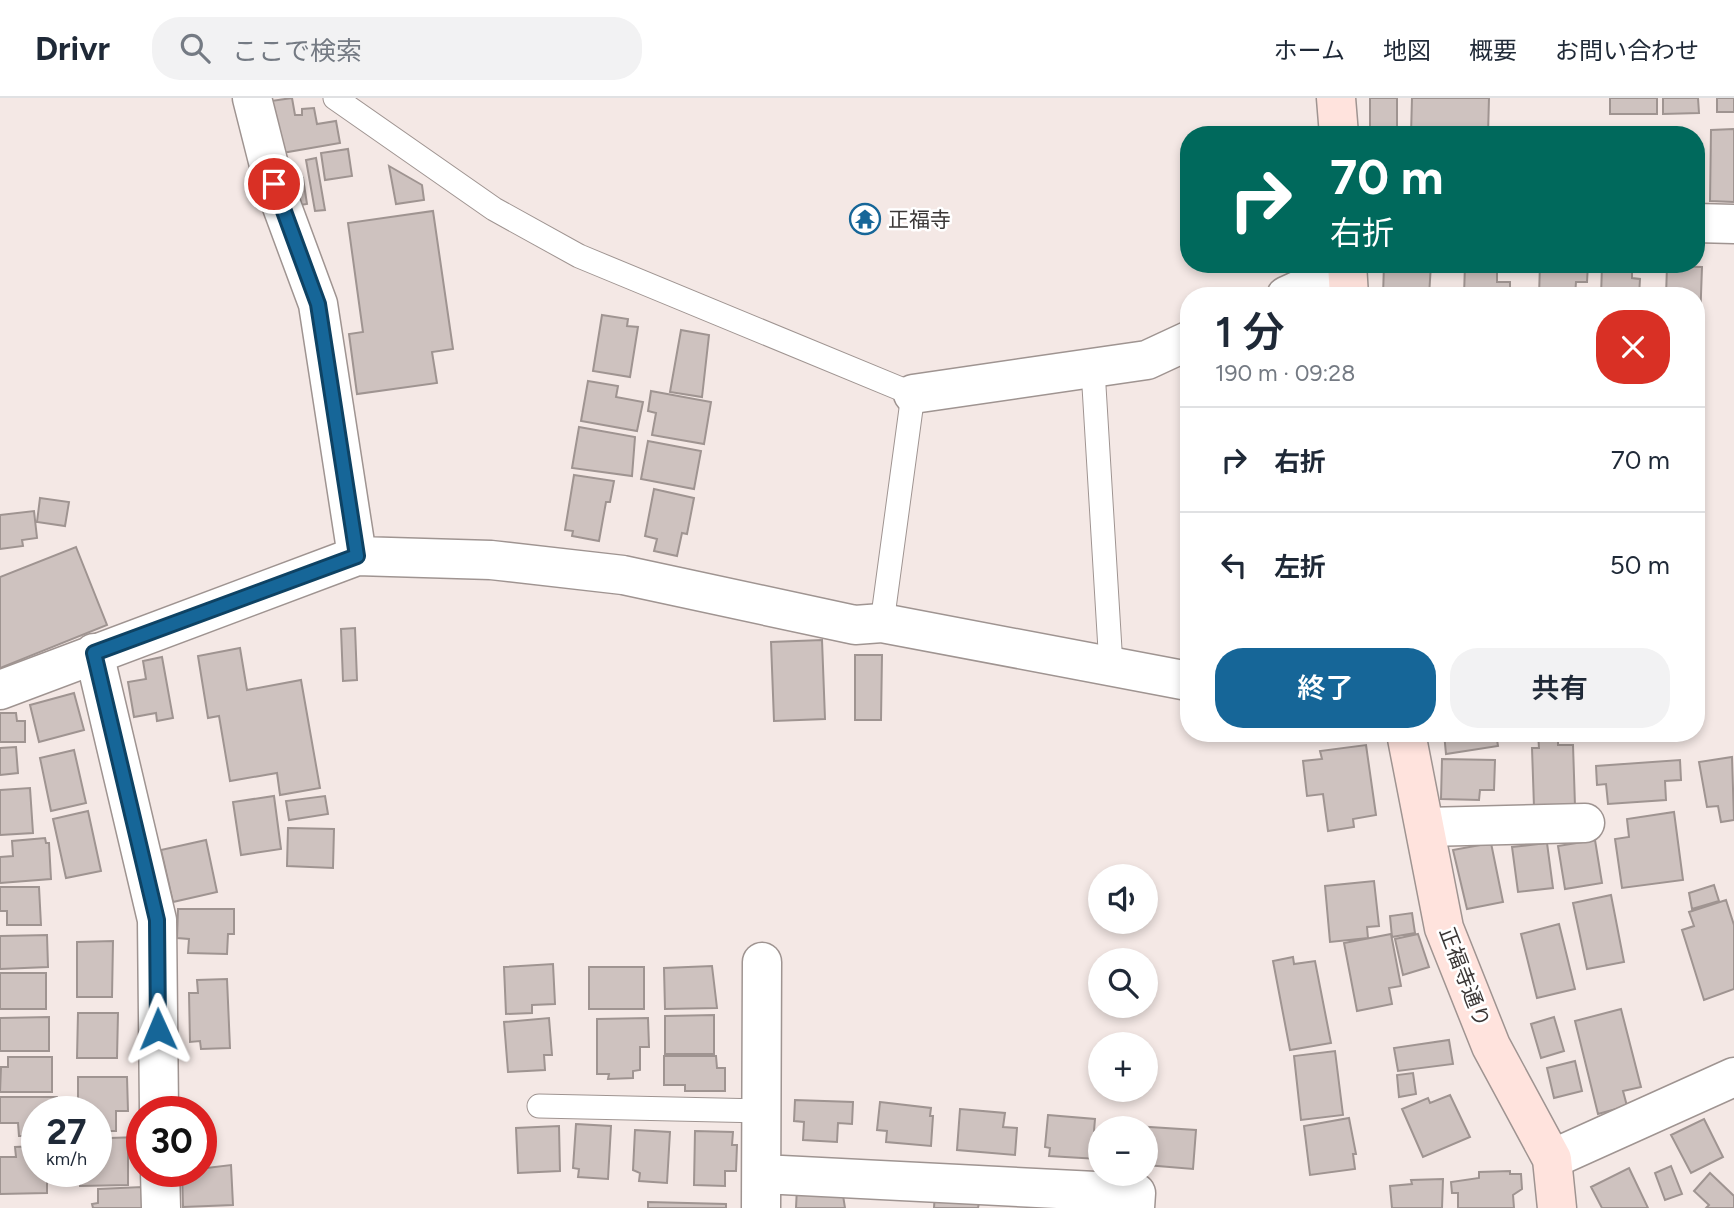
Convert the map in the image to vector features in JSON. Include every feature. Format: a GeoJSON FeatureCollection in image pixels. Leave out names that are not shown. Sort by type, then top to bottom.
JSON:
{"type":"FeatureCollection","features":[{"type":"Feature","properties":{"kind":"street"},"geometry":{"type":"LineString","coordinates":[[253,98],[274,184],[318,304],[357,556]]}},
{"type":"Feature","properties":{"kind":"street"},"geometry":{"type":"LineString","coordinates":[[1336,98],[1338,126]]}},
{"type":"Feature","properties":{"kind":"street"},"geometry":{"type":"LineString","coordinates":[[1705,223],[1734,224]]}},
{"type":"Feature","properties":{"kind":"street"},"geometry":{"type":"LineString","coordinates":[[1313,287],[1347,276]]}},
{"type":"Feature","properties":{"kind":"street"},"geometry":{"type":"LineString","coordinates":[[913,394],[1093,370],[1147,360],[1180,345]]}},
{"type":"Feature","properties":{"kind":"street"},"geometry":{"type":"LineString","coordinates":[[0,690],[357,556],[491,560],[623,575],[855,625],[882,623],[1180,679]]}},
{"type":"Feature","properties":{"kind":"street"},"geometry":{"type":"LineString","coordinates":[[94,653],[157,920],[159,1096]]}},
{"type":"Feature","properties":{"kind":"street","name":"正福寺通り"},"geometry":{"type":"LineString","coordinates":[[1408,742],[1444,928],[1491,1046],[1552,1159],[1557,1208]]}},
{"type":"Feature","properties":{"kind":"street"},"geometry":{"type":"LineString","coordinates":[[1426,827],[1585,822]]}},
{"type":"Feature","properties":{"kind":"street"},"geometry":{"type":"LineString","coordinates":[[762,962],[762,1191],[1136,1193],[1135,1208]]}},
{"type":"Feature","properties":{"kind":"street"},"geometry":{"type":"LineString","coordinates":[[1552,1159],[1734,1077]]}},
{"type":"Feature","properties":{"kind":"street"},"geometry":{"type":"LineString","coordinates":[[160,1187],[161,1208]]}},
{"type":"Feature","properties":{"kind":"lane"},"geometry":{"type":"LineString","coordinates":[[335,98],[494,209],[579,256],[913,394],[882,623]]}},
{"type":"Feature","properties":{"kind":"lane"},"geometry":{"type":"LineString","coordinates":[[1093,370],[1111,666]]}},
{"type":"Feature","properties":{"kind":"lane"},"geometry":{"type":"LineString","coordinates":[[539,1106],[764,1111]]}},
{"type":"Feature","properties":{"kind":"building"},"geometry":{"type":"Polygon","coordinates":[[[292,98],[295,115],[302,115],[302,109],[314,108],[317,124],[336,121],[340,143],[282,153],[271,101],[292,98]]]}},
{"type":"Feature","properties":{"kind":"building"},"geometry":{"type":"Polygon","coordinates":[[[1370,98],[1397,98],[1397,126],[1370,126],[1370,98]]]}},
{"type":"Feature","properties":{"kind":"building"},"geometry":{"type":"Polygon","coordinates":[[[1412,98],[1489,98],[1488,126],[1411,126],[1412,98]]]}},
{"type":"Feature","properties":{"kind":"building"},"geometry":{"type":"Polygon","coordinates":[[[1610,98],[1657,98],[1657,114],[1610,114],[1610,98]]]}},
{"type":"Feature","properties":{"kind":"building"},"geometry":{"type":"Polygon","coordinates":[[[1663,98],[1698,98],[1699,113],[1663,114],[1663,98]]]}},
{"type":"Feature","properties":{"kind":"building"},"geometry":{"type":"Polygon","coordinates":[[[1717,98],[1734,98],[1734,112],[1717,112],[1717,98]]]}},
{"type":"Feature","properties":{"kind":"building"},"geometry":{"type":"Polygon","coordinates":[[[1734,129],[1734,202],[1710,201],[1711,130],[1734,129]]]}},
{"type":"Feature","properties":{"kind":"building"},"geometry":{"type":"Polygon","coordinates":[[[348,149],[352,176],[325,180],[321,153],[348,149]]]}},
{"type":"Feature","properties":{"kind":"building"},"geometry":{"type":"Polygon","coordinates":[[[316,158],[325,210],[315,211],[306,160],[316,158]]]}},
{"type":"Feature","properties":{"kind":"building"},"geometry":{"type":"Polygon","coordinates":[[[389,166],[422,185],[424,200],[396,204],[389,166]]]}},
{"type":"Feature","properties":{"kind":"building"},"geometry":{"type":"Polygon","coordinates":[[[303,178],[307,204],[293,206],[289,181],[303,178]]]}},
{"type":"Feature","properties":{"kind":"building"},"geometry":{"type":"Polygon","coordinates":[[[433,211],[453,349],[432,352],[437,383],[357,394],[349,334],[363,332],[348,223],[433,211]]]}},
{"type":"Feature","properties":{"kind":"building"},"geometry":{"type":"Polygon","coordinates":[[[1384,273],[1430,273],[1430,287],[1383,287],[1384,273]]]}},
{"type":"Feature","properties":{"kind":"building"},"geometry":{"type":"Polygon","coordinates":[[[1465,273],[1497,273],[1497,282],[1510,282],[1510,287],[1464,287],[1465,273]]]}},
{"type":"Feature","properties":{"kind":"building"},"geometry":{"type":"Polygon","coordinates":[[[1540,273],[1588,273],[1587,282],[1576,282],[1576,287],[1539,287],[1540,273]]]}},
{"type":"Feature","properties":{"kind":"building"},"geometry":{"type":"Polygon","coordinates":[[[1602,273],[1632,273],[1632,278],[1640,279],[1640,287],[1601,287],[1602,273]]]}},
{"type":"Feature","properties":{"kind":"building"},"geometry":{"type":"Polygon","coordinates":[[[1667,273],[1702,273],[1701,287],[1666,287],[1667,273]]]}},
{"type":"Feature","properties":{"kind":"building"},"geometry":{"type":"Polygon","coordinates":[[[602,315],[628,319],[627,326],[638,327],[630,377],[593,371],[602,315]]]}},
{"type":"Feature","properties":{"kind":"building"},"geometry":{"type":"Polygon","coordinates":[[[681,330],[709,335],[702,397],[670,392],[681,330]]]}},
{"type":"Feature","properties":{"kind":"building"},"geometry":{"type":"Polygon","coordinates":[[[588,381],[618,386],[616,397],[643,402],[637,431],[581,421],[588,381]]]}},
{"type":"Feature","properties":{"kind":"building"},"geometry":{"type":"Polygon","coordinates":[[[651,391],[711,402],[704,444],[652,435],[656,413],[648,411],[651,391]]]}},
{"type":"Feature","properties":{"kind":"building"},"geometry":{"type":"Polygon","coordinates":[[[579,427],[635,437],[632,476],[572,468],[579,427]]]}},
{"type":"Feature","properties":{"kind":"building"},"geometry":{"type":"Polygon","coordinates":[[[648,441],[701,451],[694,489],[641,479],[648,441]]]}},
{"type":"Feature","properties":{"kind":"building"},"geometry":{"type":"Polygon","coordinates":[[[574,475],[614,481],[610,502],[606,502],[599,541],[572,536],[573,531],[565,530],[574,475]]]}},
{"type":"Feature","properties":{"kind":"building"},"geometry":{"type":"Polygon","coordinates":[[[654,489],[694,498],[687,534],[682,533],[677,556],[654,551],[657,539],[645,536],[654,489]]]}},
{"type":"Feature","properties":{"kind":"building"},"geometry":{"type":"Polygon","coordinates":[[[40,498],[69,502],[65,526],[37,522],[40,498]]]}},
{"type":"Feature","properties":{"kind":"building"},"geometry":{"type":"Polygon","coordinates":[[[34,511],[37,538],[22,540],[23,546],[0,549],[0,515],[34,511]]]}},
{"type":"Feature","properties":{"kind":"building"},"geometry":{"type":"Polygon","coordinates":[[[76,547],[107,625],[0,668],[0,577],[76,547]]]}},
{"type":"Feature","properties":{"kind":"building"},"geometry":{"type":"Polygon","coordinates":[[[355,628],[357,680],[343,681],[341,629],[355,628]]]}},
{"type":"Feature","properties":{"kind":"building"},"geometry":{"type":"Polygon","coordinates":[[[822,640],[825,719],[774,721],[771,642],[822,640]]]}},
{"type":"Feature","properties":{"kind":"building"},"geometry":{"type":"Polygon","coordinates":[[[240,648],[247,690],[301,680],[320,788],[280,795],[277,773],[230,781],[219,716],[208,718],[198,656],[240,648]]]}},
{"type":"Feature","properties":{"kind":"building"},"geometry":{"type":"Polygon","coordinates":[[[855,655],[882,655],[881,720],[855,720],[855,655]]]}},
{"type":"Feature","properties":{"kind":"building"},"geometry":{"type":"Polygon","coordinates":[[[162,657],[173,718],[157,721],[156,713],[134,717],[128,682],[146,679],[143,661],[162,657]]]}},
{"type":"Feature","properties":{"kind":"building"},"geometry":{"type":"Polygon","coordinates":[[[74,693],[84,730],[39,742],[30,705],[74,693]]]}},
{"type":"Feature","properties":{"kind":"building"},"geometry":{"type":"Polygon","coordinates":[[[0,713],[16,713],[17,721],[25,721],[25,742],[0,742],[0,713]]]}},
{"type":"Feature","properties":{"kind":"building"},"geometry":{"type":"Polygon","coordinates":[[[1445,742],[1497,742],[1498,746],[1446,754],[1445,742]]]}},
{"type":"Feature","properties":{"kind":"building"},"geometry":{"type":"Polygon","coordinates":[[[1539,742],[1573,745],[1575,806],[1534,807],[1532,748],[1539,748],[1539,742]]]}},
{"type":"Feature","properties":{"kind":"building"},"geometry":{"type":"Polygon","coordinates":[[[1366,745],[1376,815],[1353,819],[1354,827],[1328,831],[1323,794],[1307,796],[1303,761],[1322,759],[1320,751],[1366,745]]]}},
{"type":"Feature","properties":{"kind":"building"},"geometry":{"type":"Polygon","coordinates":[[[16,747],[18,773],[0,775],[0,748],[16,747]]]}},
{"type":"Feature","properties":{"kind":"building"},"geometry":{"type":"Polygon","coordinates":[[[74,750],[86,803],[51,811],[40,758],[74,750]]]}},
{"type":"Feature","properties":{"kind":"building"},"geometry":{"type":"Polygon","coordinates":[[[1732,757],[1734,820],[1721,822],[1718,806],[1707,807],[1699,762],[1732,757]]]}},
{"type":"Feature","properties":{"kind":"building"},"geometry":{"type":"Polygon","coordinates":[[[1442,759],[1495,760],[1494,790],[1480,790],[1479,800],[1441,799],[1442,759]]]}},
{"type":"Feature","properties":{"kind":"building"},"geometry":{"type":"Polygon","coordinates":[[[1680,760],[1681,780],[1665,781],[1666,800],[1608,804],[1606,784],[1597,785],[1596,766],[1680,760]]]}},
{"type":"Feature","properties":{"kind":"building"},"geometry":{"type":"Polygon","coordinates":[[[30,788],[33,833],[0,835],[0,790],[30,788]]]}},
{"type":"Feature","properties":{"kind":"building"},"geometry":{"type":"Polygon","coordinates":[[[274,796],[281,849],[241,855],[233,802],[274,796]]]}},
{"type":"Feature","properties":{"kind":"building"},"geometry":{"type":"Polygon","coordinates":[[[325,796],[328,814],[289,820],[286,801],[325,796]]]}},
{"type":"Feature","properties":{"kind":"building"},"geometry":{"type":"Polygon","coordinates":[[[88,811],[101,871],[66,878],[53,819],[88,811]]]}},
{"type":"Feature","properties":{"kind":"building"},"geometry":{"type":"Polygon","coordinates":[[[1674,812],[1683,880],[1622,888],[1615,839],[1629,837],[1627,819],[1674,812]]]}},
{"type":"Feature","properties":{"kind":"building"},"geometry":{"type":"Polygon","coordinates":[[[288,828],[334,829],[333,868],[287,866],[288,828]]]}},
{"type":"Feature","properties":{"kind":"building"},"geometry":{"type":"Polygon","coordinates":[[[45,838],[46,843],[49,843],[51,879],[0,883],[0,857],[13,856],[12,841],[45,838]]]}},
{"type":"Feature","properties":{"kind":"building"},"geometry":{"type":"Polygon","coordinates":[[[206,840],[217,892],[173,902],[161,850],[206,840]]]}},
{"type":"Feature","properties":{"kind":"building"},"geometry":{"type":"Polygon","coordinates":[[[1595,840],[1602,883],[1565,889],[1558,846],[1595,840]]]}},
{"type":"Feature","properties":{"kind":"building"},"geometry":{"type":"Polygon","coordinates":[[[1491,843],[1503,902],[1467,909],[1453,850],[1491,843]]]}},
{"type":"Feature","properties":{"kind":"building"},"geometry":{"type":"Polygon","coordinates":[[[1547,843],[1553,888],[1518,892],[1512,847],[1547,843]]]}},
{"type":"Feature","properties":{"kind":"building"},"geometry":{"type":"Polygon","coordinates":[[[1374,881],[1379,926],[1367,927],[1368,938],[1330,942],[1325,886],[1374,881]]]}},
{"type":"Feature","properties":{"kind":"building"},"geometry":{"type":"Polygon","coordinates":[[[1714,885],[1719,901],[1692,909],[1689,893],[1714,885]]]}},
{"type":"Feature","properties":{"kind":"building"},"geometry":{"type":"Polygon","coordinates":[[[0,887],[39,887],[41,925],[7,925],[7,911],[0,911],[0,887]]]}},
{"type":"Feature","properties":{"kind":"building"},"geometry":{"type":"Polygon","coordinates":[[[1611,895],[1624,962],[1587,969],[1573,903],[1611,895]]]}},
{"type":"Feature","properties":{"kind":"building"},"geometry":{"type":"Polygon","coordinates":[[[1726,900],[1734,925],[1734,989],[1704,1000],[1682,930],[1694,926],[1689,912],[1726,900]]]}},
{"type":"Feature","properties":{"kind":"building"},"geometry":{"type":"Polygon","coordinates":[[[178,909],[234,909],[234,934],[228,934],[227,954],[188,953],[189,939],[177,938],[178,909]]]}},
{"type":"Feature","properties":{"kind":"building"},"geometry":{"type":"Polygon","coordinates":[[[1412,913],[1415,933],[1392,937],[1390,916],[1412,913]]]}},
{"type":"Feature","properties":{"kind":"building"},"geometry":{"type":"Polygon","coordinates":[[[1559,924],[1575,989],[1537,998],[1521,934],[1559,924]]]}},
{"type":"Feature","properties":{"kind":"building"},"geometry":{"type":"Polygon","coordinates":[[[1391,934],[1401,986],[1389,988],[1392,1004],[1357,1011],[1344,943],[1391,934]]]}},
{"type":"Feature","properties":{"kind":"building"},"geometry":{"type":"Polygon","coordinates":[[[1418,934],[1429,967],[1403,975],[1395,939],[1418,934]]]}},
{"type":"Feature","properties":{"kind":"building"},"geometry":{"type":"Polygon","coordinates":[[[47,935],[48,967],[0,969],[0,936],[47,935]]]}},
{"type":"Feature","properties":{"kind":"building"},"geometry":{"type":"Polygon","coordinates":[[[113,941],[112,997],[77,997],[77,942],[113,941]]]}},
{"type":"Feature","properties":{"kind":"building"},"geometry":{"type":"Polygon","coordinates":[[[1293,957],[1294,964],[1315,961],[1331,1043],[1290,1050],[1273,961],[1293,957]]]}},
{"type":"Feature","properties":{"kind":"building"},"geometry":{"type":"Polygon","coordinates":[[[553,964],[555,1004],[532,1005],[532,1013],[506,1014],[504,967],[553,964]]]}},
{"type":"Feature","properties":{"kind":"building"},"geometry":{"type":"Polygon","coordinates":[[[712,966],[717,1008],[665,1009],[664,968],[712,966]]]}},
{"type":"Feature","properties":{"kind":"building"},"geometry":{"type":"Polygon","coordinates":[[[589,967],[644,967],[644,1009],[589,1009],[589,967]]]}},
{"type":"Feature","properties":{"kind":"building"},"geometry":{"type":"Polygon","coordinates":[[[0,973],[46,973],[46,1009],[0,1009],[0,973]]]}},
{"type":"Feature","properties":{"kind":"building"},"geometry":{"type":"Polygon","coordinates":[[[227,979],[230,1048],[201,1049],[200,1041],[190,1042],[189,993],[198,993],[197,980],[227,979]]]}},
{"type":"Feature","properties":{"kind":"building"},"geometry":{"type":"Polygon","coordinates":[[[1621,1009],[1641,1087],[1623,1091],[1627,1106],[1598,1114],[1575,1021],[1621,1009]]]}},
{"type":"Feature","properties":{"kind":"building"},"geometry":{"type":"Polygon","coordinates":[[[78,1013],[118,1013],[117,1058],[77,1058],[78,1013]]]}},
{"type":"Feature","properties":{"kind":"building"},"geometry":{"type":"Polygon","coordinates":[[[714,1015],[714,1054],[665,1054],[665,1016],[714,1015]]]}},
{"type":"Feature","properties":{"kind":"building"},"geometry":{"type":"Polygon","coordinates":[[[49,1017],[49,1051],[0,1051],[0,1018],[49,1017]]]}},
{"type":"Feature","properties":{"kind":"building"},"geometry":{"type":"Polygon","coordinates":[[[1554,1017],[1564,1051],[1541,1058],[1531,1024],[1554,1017]]]}},
{"type":"Feature","properties":{"kind":"building"},"geometry":{"type":"Polygon","coordinates":[[[549,1018],[552,1055],[544,1055],[545,1070],[508,1072],[504,1022],[549,1018]]]}},
{"type":"Feature","properties":{"kind":"building"},"geometry":{"type":"Polygon","coordinates":[[[648,1018],[649,1047],[640,1047],[640,1070],[633,1071],[633,1078],[608,1079],[609,1074],[597,1074],[597,1019],[648,1018]]]}},
{"type":"Feature","properties":{"kind":"building"},"geometry":{"type":"Polygon","coordinates":[[[1449,1040],[1453,1064],[1398,1071],[1394,1048],[1449,1040]]]}},
{"type":"Feature","properties":{"kind":"building"},"geometry":{"type":"Polygon","coordinates":[[[1335,1051],[1343,1115],[1301,1120],[1294,1056],[1335,1051]]]}},
{"type":"Feature","properties":{"kind":"building"},"geometry":{"type":"Polygon","coordinates":[[[664,1056],[716,1056],[717,1068],[725,1068],[725,1091],[685,1091],[685,1085],[664,1085],[664,1056]]]}},
{"type":"Feature","properties":{"kind":"building"},"geometry":{"type":"Polygon","coordinates":[[[8,1057],[52,1057],[52,1092],[0,1092],[1,1067],[8,1067],[8,1057]]]}},
{"type":"Feature","properties":{"kind":"building"},"geometry":{"type":"Polygon","coordinates":[[[1575,1061],[1582,1091],[1554,1098],[1547,1068],[1575,1061]]]}},
{"type":"Feature","properties":{"kind":"building"},"geometry":{"type":"Polygon","coordinates":[[[1413,1073],[1416,1094],[1399,1097],[1397,1075],[1413,1073]]]}},
{"type":"Feature","properties":{"kind":"building"},"geometry":{"type":"Polygon","coordinates":[[[78,1077],[127,1077],[126,1111],[116,1111],[116,1131],[112,1131],[112,1096],[78,1096],[78,1077]]]}},
{"type":"Feature","properties":{"kind":"building"},"geometry":{"type":"Polygon","coordinates":[[[1450,1095],[1470,1137],[1423,1157],[1402,1109],[1428,1098],[1430,1103],[1450,1095]]]}},
{"type":"Feature","properties":{"kind":"building"},"geometry":{"type":"Polygon","coordinates":[[[0,1097],[21,1097],[21,1136],[18,1123],[0,1123],[0,1097]]]}},
{"type":"Feature","properties":{"kind":"building"},"geometry":{"type":"Polygon","coordinates":[[[795,1100],[853,1102],[852,1124],[838,1123],[837,1142],[803,1140],[804,1122],[794,1121],[795,1100]]]}},
{"type":"Feature","properties":{"kind":"building"},"geometry":{"type":"Polygon","coordinates":[[[880,1102],[931,1108],[931,1146],[886,1142],[887,1131],[877,1130],[880,1102]]]}},
{"type":"Feature","properties":{"kind":"building"},"geometry":{"type":"Polygon","coordinates":[[[960,1109],[1005,1113],[1003,1127],[1017,1128],[1015,1155],[957,1150],[960,1109]]]}},
{"type":"Feature","properties":{"kind":"building"},"geometry":{"type":"Polygon","coordinates":[[[1048,1115],[1088,1118],[1088,1158],[1049,1156],[1050,1148],[1045,1147],[1048,1115]]]}},
{"type":"Feature","properties":{"kind":"building"},"geometry":{"type":"Polygon","coordinates":[[[1349,1118],[1356,1154],[1353,1154],[1355,1169],[1310,1175],[1304,1126],[1349,1118]]]}},
{"type":"Feature","properties":{"kind":"building"},"geometry":{"type":"Polygon","coordinates":[[[1704,1119],[1723,1157],[1691,1173],[1671,1135],[1704,1119]]]}},
{"type":"Feature","properties":{"kind":"building"},"geometry":{"type":"Polygon","coordinates":[[[576,1124],[611,1126],[608,1179],[578,1177],[579,1169],[573,1168],[576,1124]]]}},
{"type":"Feature","properties":{"kind":"building"},"geometry":{"type":"Polygon","coordinates":[[[559,1126],[560,1171],[518,1173],[516,1128],[559,1126]]]}},
{"type":"Feature","properties":{"kind":"building"},"geometry":{"type":"Polygon","coordinates":[[[1158,1128],[1196,1130],[1193,1169],[1158,1166],[1158,1128]]]}},
{"type":"Feature","properties":{"kind":"building"},"geometry":{"type":"Polygon","coordinates":[[[635,1130],[670,1132],[667,1183],[639,1181],[640,1173],[633,1170],[635,1130]]]}},
{"type":"Feature","properties":{"kind":"building"},"geometry":{"type":"Polygon","coordinates":[[[695,1131],[733,1132],[732,1145],[737,1145],[736,1171],[725,1171],[725,1186],[694,1185],[695,1131]]]}},
{"type":"Feature","properties":{"kind":"building"},"geometry":{"type":"Polygon","coordinates":[[[126,1137],[126,1185],[112,1185],[112,1138],[126,1137]]]}},
{"type":"Feature","properties":{"kind":"building"},"geometry":{"type":"Polygon","coordinates":[[[15,1147],[21,1147],[21,1187],[47,1187],[47,1193],[0,1194],[0,1157],[16,1157],[15,1147]]]}},
{"type":"Feature","properties":{"kind":"building"},"geometry":{"type":"Polygon","coordinates":[[[231,1165],[233,1205],[183,1207],[182,1187],[217,1187],[217,1167],[231,1165]]]}},
{"type":"Feature","properties":{"kind":"building"},"geometry":{"type":"Polygon","coordinates":[[[1671,1166],[1682,1194],[1665,1200],[1655,1173],[1671,1166]]]}},
{"type":"Feature","properties":{"kind":"building"},"geometry":{"type":"Polygon","coordinates":[[[1629,1168],[1648,1208],[1602,1208],[1591,1187],[1629,1168]]]}},
{"type":"Feature","properties":{"kind":"building"},"geometry":{"type":"Polygon","coordinates":[[[1510,1171],[1510,1174],[1521,1174],[1522,1189],[1513,1195],[1514,1208],[1458,1208],[1458,1193],[1452,1193],[1451,1182],[1479,1178],[1479,1172],[1510,1171]]]}},
{"type":"Feature","properties":{"kind":"building"},"geometry":{"type":"Polygon","coordinates":[[[1710,1173],[1734,1196],[1734,1208],[1706,1208],[1709,1205],[1694,1191],[1710,1173]]]}},
{"type":"Feature","properties":{"kind":"building"},"geometry":{"type":"Polygon","coordinates":[[[1443,1179],[1442,1208],[1392,1208],[1390,1186],[1412,1184],[1411,1180],[1443,1179]]]}},
{"type":"Feature","properties":{"kind":"building"},"geometry":{"type":"Polygon","coordinates":[[[142,1187],[142,1208],[93,1208],[92,1204],[98,1203],[98,1189],[142,1187]]]}},
{"type":"Feature","properties":{"kind":"building"},"geometry":{"type":"Polygon","coordinates":[[[797,1187],[842,1189],[845,1208],[796,1208],[797,1187]]]}},
{"type":"Feature","properties":{"kind":"building"},"geometry":{"type":"Polygon","coordinates":[[[935,1192],[979,1203],[978,1208],[934,1208],[935,1192]]]}},
{"type":"Feature","properties":{"kind":"building"},"geometry":{"type":"Polygon","coordinates":[[[648,1202],[726,1204],[726,1208],[648,1208],[648,1202]]]}},
{"type":"Feature","properties":{"kind":"place","name":"正福寺"},"geometry":{"type":"Point","coordinates":[865,219]}},
{"type":"Feature","properties":{"kind":"route"},"geometry":{"type":"LineString","coordinates":[[158,1029],[157,920],[94,653],[357,556],[318,304],[274,184]]}}]}
